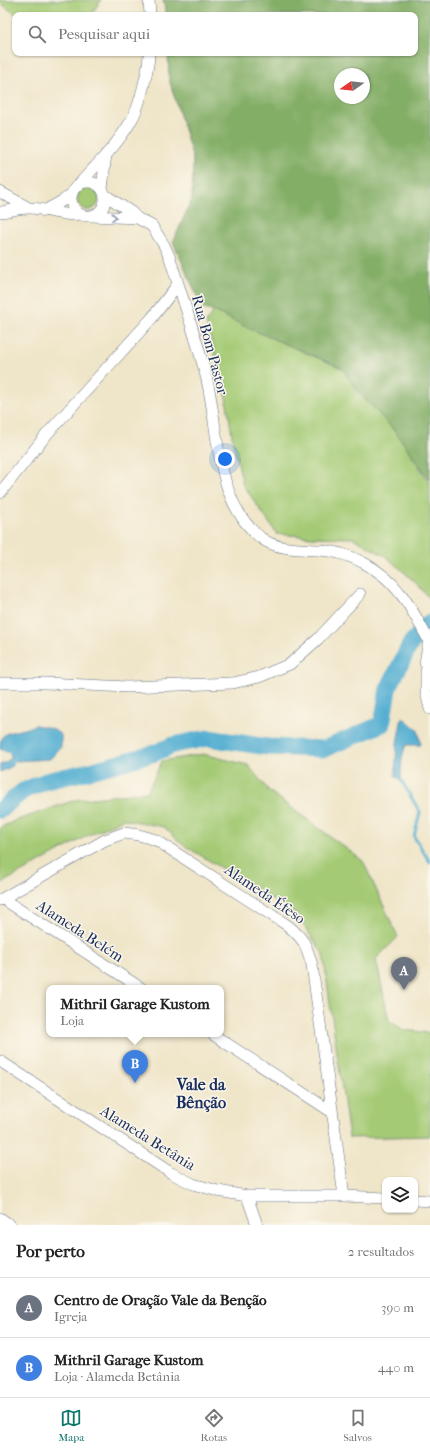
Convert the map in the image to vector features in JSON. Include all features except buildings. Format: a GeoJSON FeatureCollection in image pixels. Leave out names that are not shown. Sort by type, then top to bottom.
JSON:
{"type":"FeatureCollection","features":[{"type":"Feature","properties":{"kind":"street"},"geometry":{"type":"LineString","coordinates":[[148,0],[150,12]]}},
{"type":"Feature","properties":{"kind":"street"},"geometry":{"type":"LineString","coordinates":[[44,210],[64,200],[75,189],[106,154],[132,121],[141,96],[149,56]]}},
{"type":"Feature","properties":{"kind":"street"},"geometry":{"type":"LineString","coordinates":[[0,212],[29,208],[63,215],[79,214],[91,216],[98,213],[105,202],[103,192],[106,154]]}},
{"type":"Feature","properties":{"kind":"street"},"geometry":{"type":"LineString","coordinates":[[79,214],[72,205],[75,189],[83,183],[90,182],[96,184],[103,192]]}},
{"type":"Feature","properties":{"kind":"street"},"geometry":{"type":"LineString","coordinates":[[0,192],[29,208]]}},
{"type":"Feature","properties":{"kind":"street","name":"Rua Bom Pastor"},"geometry":{"type":"LineString","coordinates":[[103,192],[137,218],[152,226],[170,258],[207,380],[220,459],[232,500],[247,526],[263,540],[283,547],[327,550],[350,556],[381,573],[400,593],[428,638]]}},
{"type":"Feature","properties":{"kind":"street","name":"Rua Bom Pastor"},"geometry":{"type":"LineString","coordinates":[[91,216],[137,218]]}},
{"type":"Feature","properties":{"kind":"street"},"geometry":{"type":"LineString","coordinates":[[0,493],[47,434],[152,318],[178,284]]}},
{"type":"Feature","properties":{"kind":"street"},"geometry":{"type":"LineString","coordinates":[[0,683],[45,683],[127,687],[233,683],[259,677],[290,664],[318,639],[360,594]]}},
{"type":"Feature","properties":{"kind":"street"},"geometry":{"type":"LineString","coordinates":[[428,638],[426,692],[430,709]]}},
{"type":"Feature","properties":{"kind":"street","name":"Alameda Éfeso"},"geometry":{"type":"LineString","coordinates":[[1,900],[105,840],[124,833],[139,835],[156,840],[287,925],[301,936],[307,947],[312,965],[344,1196]]}},
{"type":"Feature","properties":{"kind":"street","name":"Alameda Belém"},"geometry":{"type":"LineString","coordinates":[[1,900],[136,985]]}},
{"type":"Feature","properties":{"kind":"street"},"geometry":{"type":"LineString","coordinates":[[217,1037],[332,1112]]}},
{"type":"Feature","properties":{"kind":"street","name":"Alameda Betânia"},"geometry":{"type":"LineString","coordinates":[[0,1060],[171,1173],[193,1184],[218,1191],[246,1196],[344,1196],[382,1198]]}},
{"type":"Feature","properties":{"kind":"street"},"geometry":{"type":"LineString","coordinates":[[246,1196],[257,1225]]}},
{"type":"Feature","properties":{"kind":"street"},"geometry":{"type":"LineString","coordinates":[[418,1200],[430,1201]]}},
{"type":"Feature","properties":{"kind":"street"},"geometry":{"type":"LineString","coordinates":[[0,1218],[10,1225]]}},
{"type":"Feature","properties":{"kind":"green space"},"geometry":{"type":"Polygon","coordinates":[[[0,0],[101,0],[93,12],[13,12],[0,3],[0,0]]]}},
{"type":"Feature","properties":{"kind":"green space"},"geometry":{"type":"Polygon","coordinates":[[[163,0],[430,0],[430,480],[395,431],[360,394],[342,368],[246,327],[214,311],[203,309],[173,242],[192,199],[193,159],[169,79],[168,56],[418,56],[418,12],[165,12],[163,0]]]}},
{"type":"Feature","properties":{"kind":"green space"},"geometry":{"type":"Polygon","coordinates":[[[88,188],[96,191],[99,199],[96,207],[88,210],[80,207],[77,199],[80,191],[88,188]]]}},
{"type":"Feature","properties":{"kind":"green space"},"geometry":{"type":"Polygon","coordinates":[[[214,311],[253,330],[342,368],[400,438],[430,483],[430,599],[415,582],[387,557],[353,538],[277,534],[243,485],[233,442],[225,391],[206,322],[214,311]]]}},
{"type":"Feature","properties":{"kind":"green space"},"geometry":{"type":"Polygon","coordinates":[[[203,754],[248,765],[269,791],[363,861],[398,937],[376,959],[389,1021],[404,1030],[430,1033],[430,1136],[349,1138],[323,954],[296,914],[182,844],[164,827],[123,819],[87,836],[0,884],[0,828],[12,822],[75,800],[147,792],[162,761],[203,754]]]}},
{"type":"Feature","properties":{"kind":"water"},"geometry":{"type":"Polygon","coordinates":[[[402,717],[418,730],[421,745],[406,745],[402,758],[401,780],[395,776],[397,743],[402,717]]]}},
{"type":"Feature","properties":{"kind":"water"},"geometry":{"type":"Polygon","coordinates":[[[35,725],[51,728],[61,735],[61,747],[50,759],[14,761],[11,767],[0,772],[0,765],[11,758],[10,753],[0,749],[1,740],[3,737],[8,733],[35,725]]]}},
{"type":"Feature","properties":{"kind":"waterway"},"geometry":{"type":"LineString","coordinates":[[0,810],[23,791],[46,781],[94,770],[155,753],[173,745],[208,738],[268,747],[324,749],[382,724],[388,689],[411,643],[430,622]]}},
{"type":"Feature","properties":{"kind":"waterway"},"geometry":{"type":"LineString","coordinates":[[401,780],[420,812],[414,837],[430,862]]}},
{"type":"Feature","properties":{"kind":"place","name":"Centro de Oração Vale da Benção"},"geometry":{"type":"Point","coordinates":[404,990]}},
{"type":"Feature","properties":{"kind":"place","name":"Mithril Garage Kustom"},"geometry":{"type":"Point","coordinates":[135,1083]}},
{"type":"Feature","properties":{"kind":"district","name":"Vale da Bênção"},"geometry":{"type":"Point","coordinates":[201,1093]}}]}
